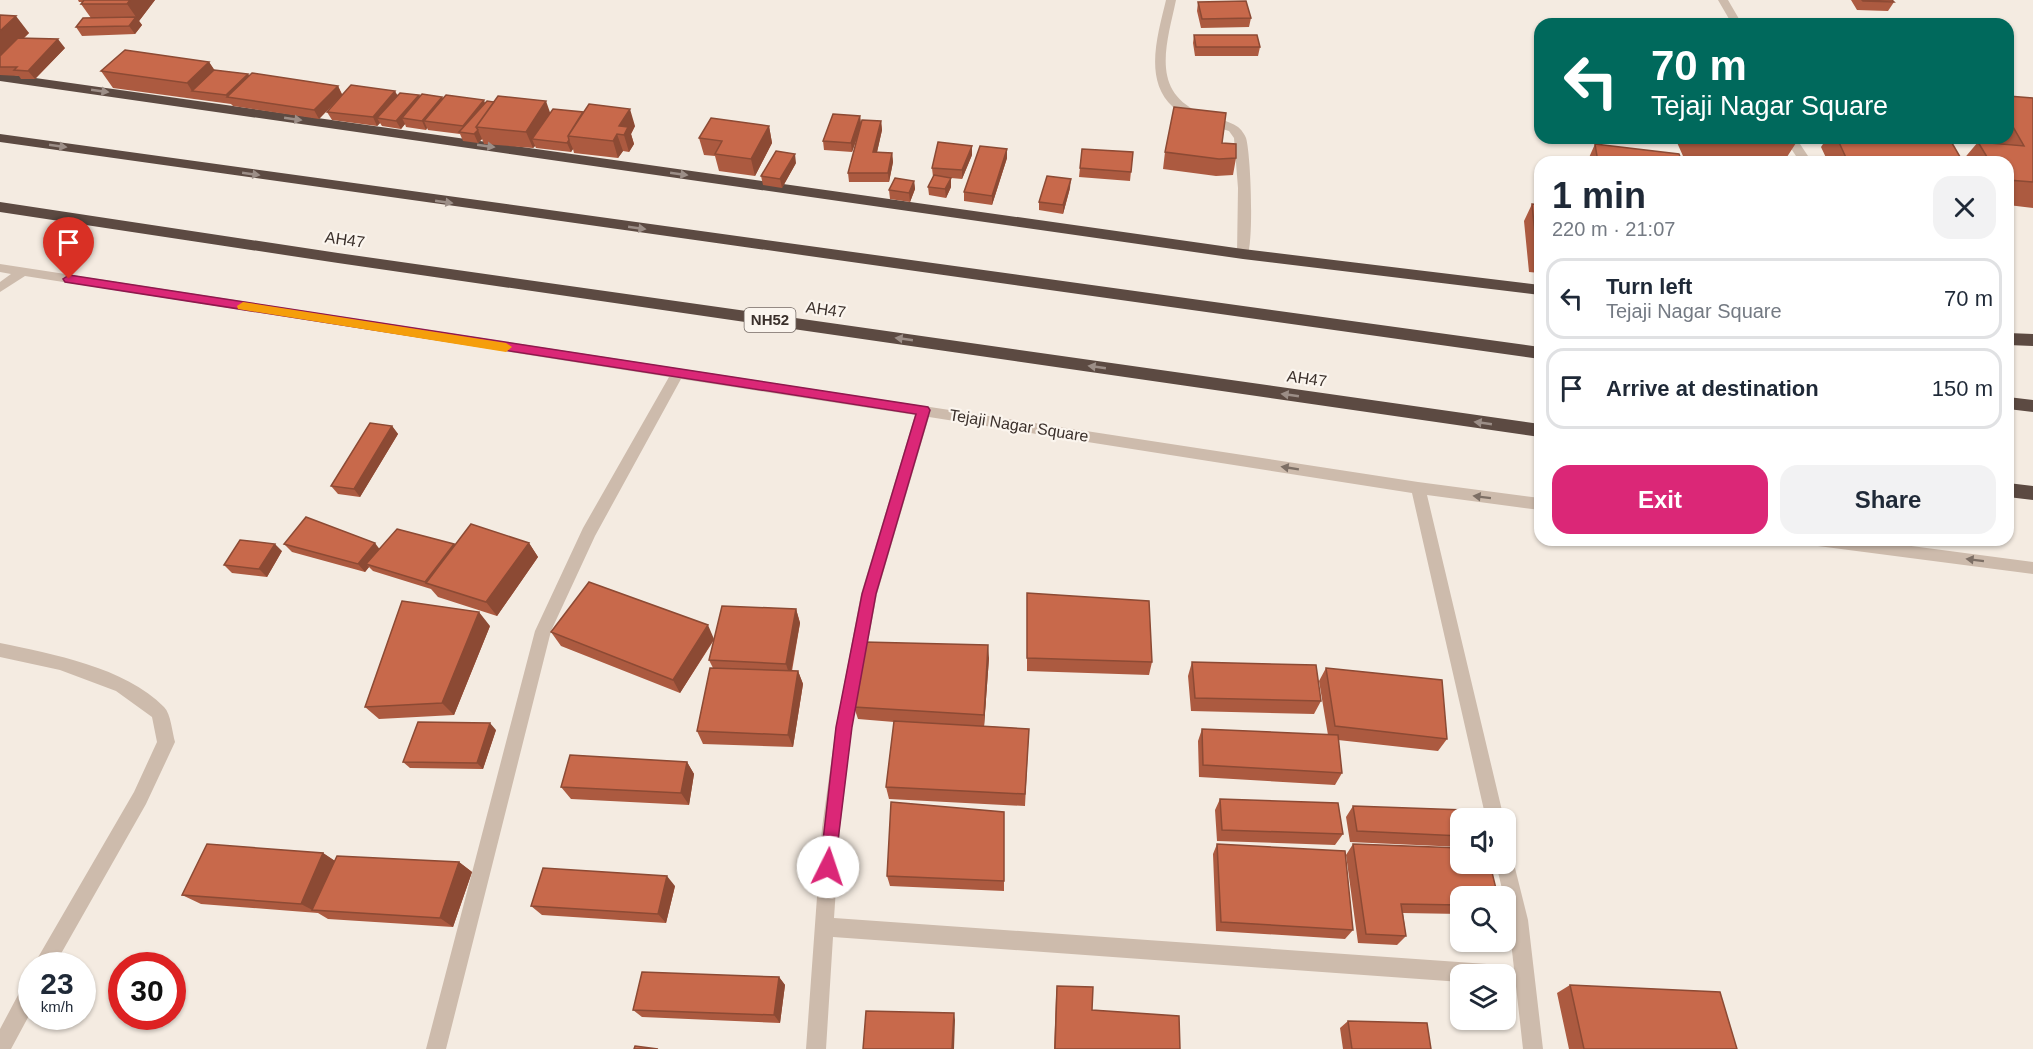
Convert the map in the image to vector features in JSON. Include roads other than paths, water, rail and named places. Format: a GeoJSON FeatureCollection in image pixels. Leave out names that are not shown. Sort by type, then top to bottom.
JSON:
{"type":"FeatureCollection","features":[{"type":"Feature","properties":{"kind":"highway"},"geometry":{"type":"LineString","coordinates":[[0,77],[1243,254],[1534,289]]}},
{"type":"Feature","properties":{"kind":"highway"},"geometry":{"type":"LineString","coordinates":[[0,138],[1534,352]]}},
{"type":"Feature","properties":{"kind":"highway","name":"AH47"},"geometry":{"type":"LineString","coordinates":[[0,207],[338,258],[1534,430]]}},
{"type":"Feature","properties":{"kind":"highway"},"geometry":{"type":"LineString","coordinates":[[2014,339],[2033,340]]}},
{"type":"Feature","properties":{"kind":"highway"},"geometry":{"type":"LineString","coordinates":[[2014,404],[2033,406]]}},
{"type":"Feature","properties":{"kind":"highway"},"geometry":{"type":"LineString","coordinates":[[2014,491],[2033,493]]}},
{"type":"Feature","properties":{"kind":"street"},"geometry":{"type":"LineString","coordinates":[[1171,0],[1161,44],[1162,83],[1166,92],[1178,106],[1196,116],[1233,129],[1240,137],[1244,188],[1243,254]]}},
{"type":"Feature","properties":{"kind":"street"},"geometry":{"type":"LineString","coordinates":[[1723,0],[1734,18]]}},
{"type":"Feature","properties":{"kind":"street","name":"Tejaji Nagar Square"},"geometry":{"type":"LineString","coordinates":[[0,268],[1419,488],[1534,503]]}},
{"type":"Feature","properties":{"kind":"street"},"geometry":{"type":"LineString","coordinates":[[0,288],[22,272]]}},
{"type":"Feature","properties":{"kind":"street"},"geometry":{"type":"LineString","coordinates":[[436,1049],[543,631],[562,583],[584,540],[677,374]]}},
{"type":"Feature","properties":{"kind":"street"},"geometry":{"type":"LineString","coordinates":[[816,1049],[831,828],[844,727],[869,594],[924,410]]}},
{"type":"Feature","properties":{"kind":"street"},"geometry":{"type":"LineString","coordinates":[[1419,488],[1492,808]]}},
{"type":"Feature","properties":{"kind":"street"},"geometry":{"type":"LineString","coordinates":[[1864,546],[2033,568]]}},
{"type":"Feature","properties":{"kind":"street"},"geometry":{"type":"LineString","coordinates":[[0,650],[60,663],[122,686],[159,713],[166,742],[140,798],[52,952]]}},
{"type":"Feature","properties":{"kind":"street"},"geometry":{"type":"LineString","coordinates":[[1508,874],[1519,920],[1533,1049]]}},
{"type":"Feature","properties":{"kind":"street"},"geometry":{"type":"LineString","coordinates":[[824,927],[1450,971]]}},
{"type":"Feature","properties":{"kind":"street"},"geometry":{"type":"LineString","coordinates":[[1516,976],[1526,977]]}},
{"type":"Feature","properties":{"kind":"street"},"geometry":{"type":"LineString","coordinates":[[0,1049],[18,1015]]}}]}
